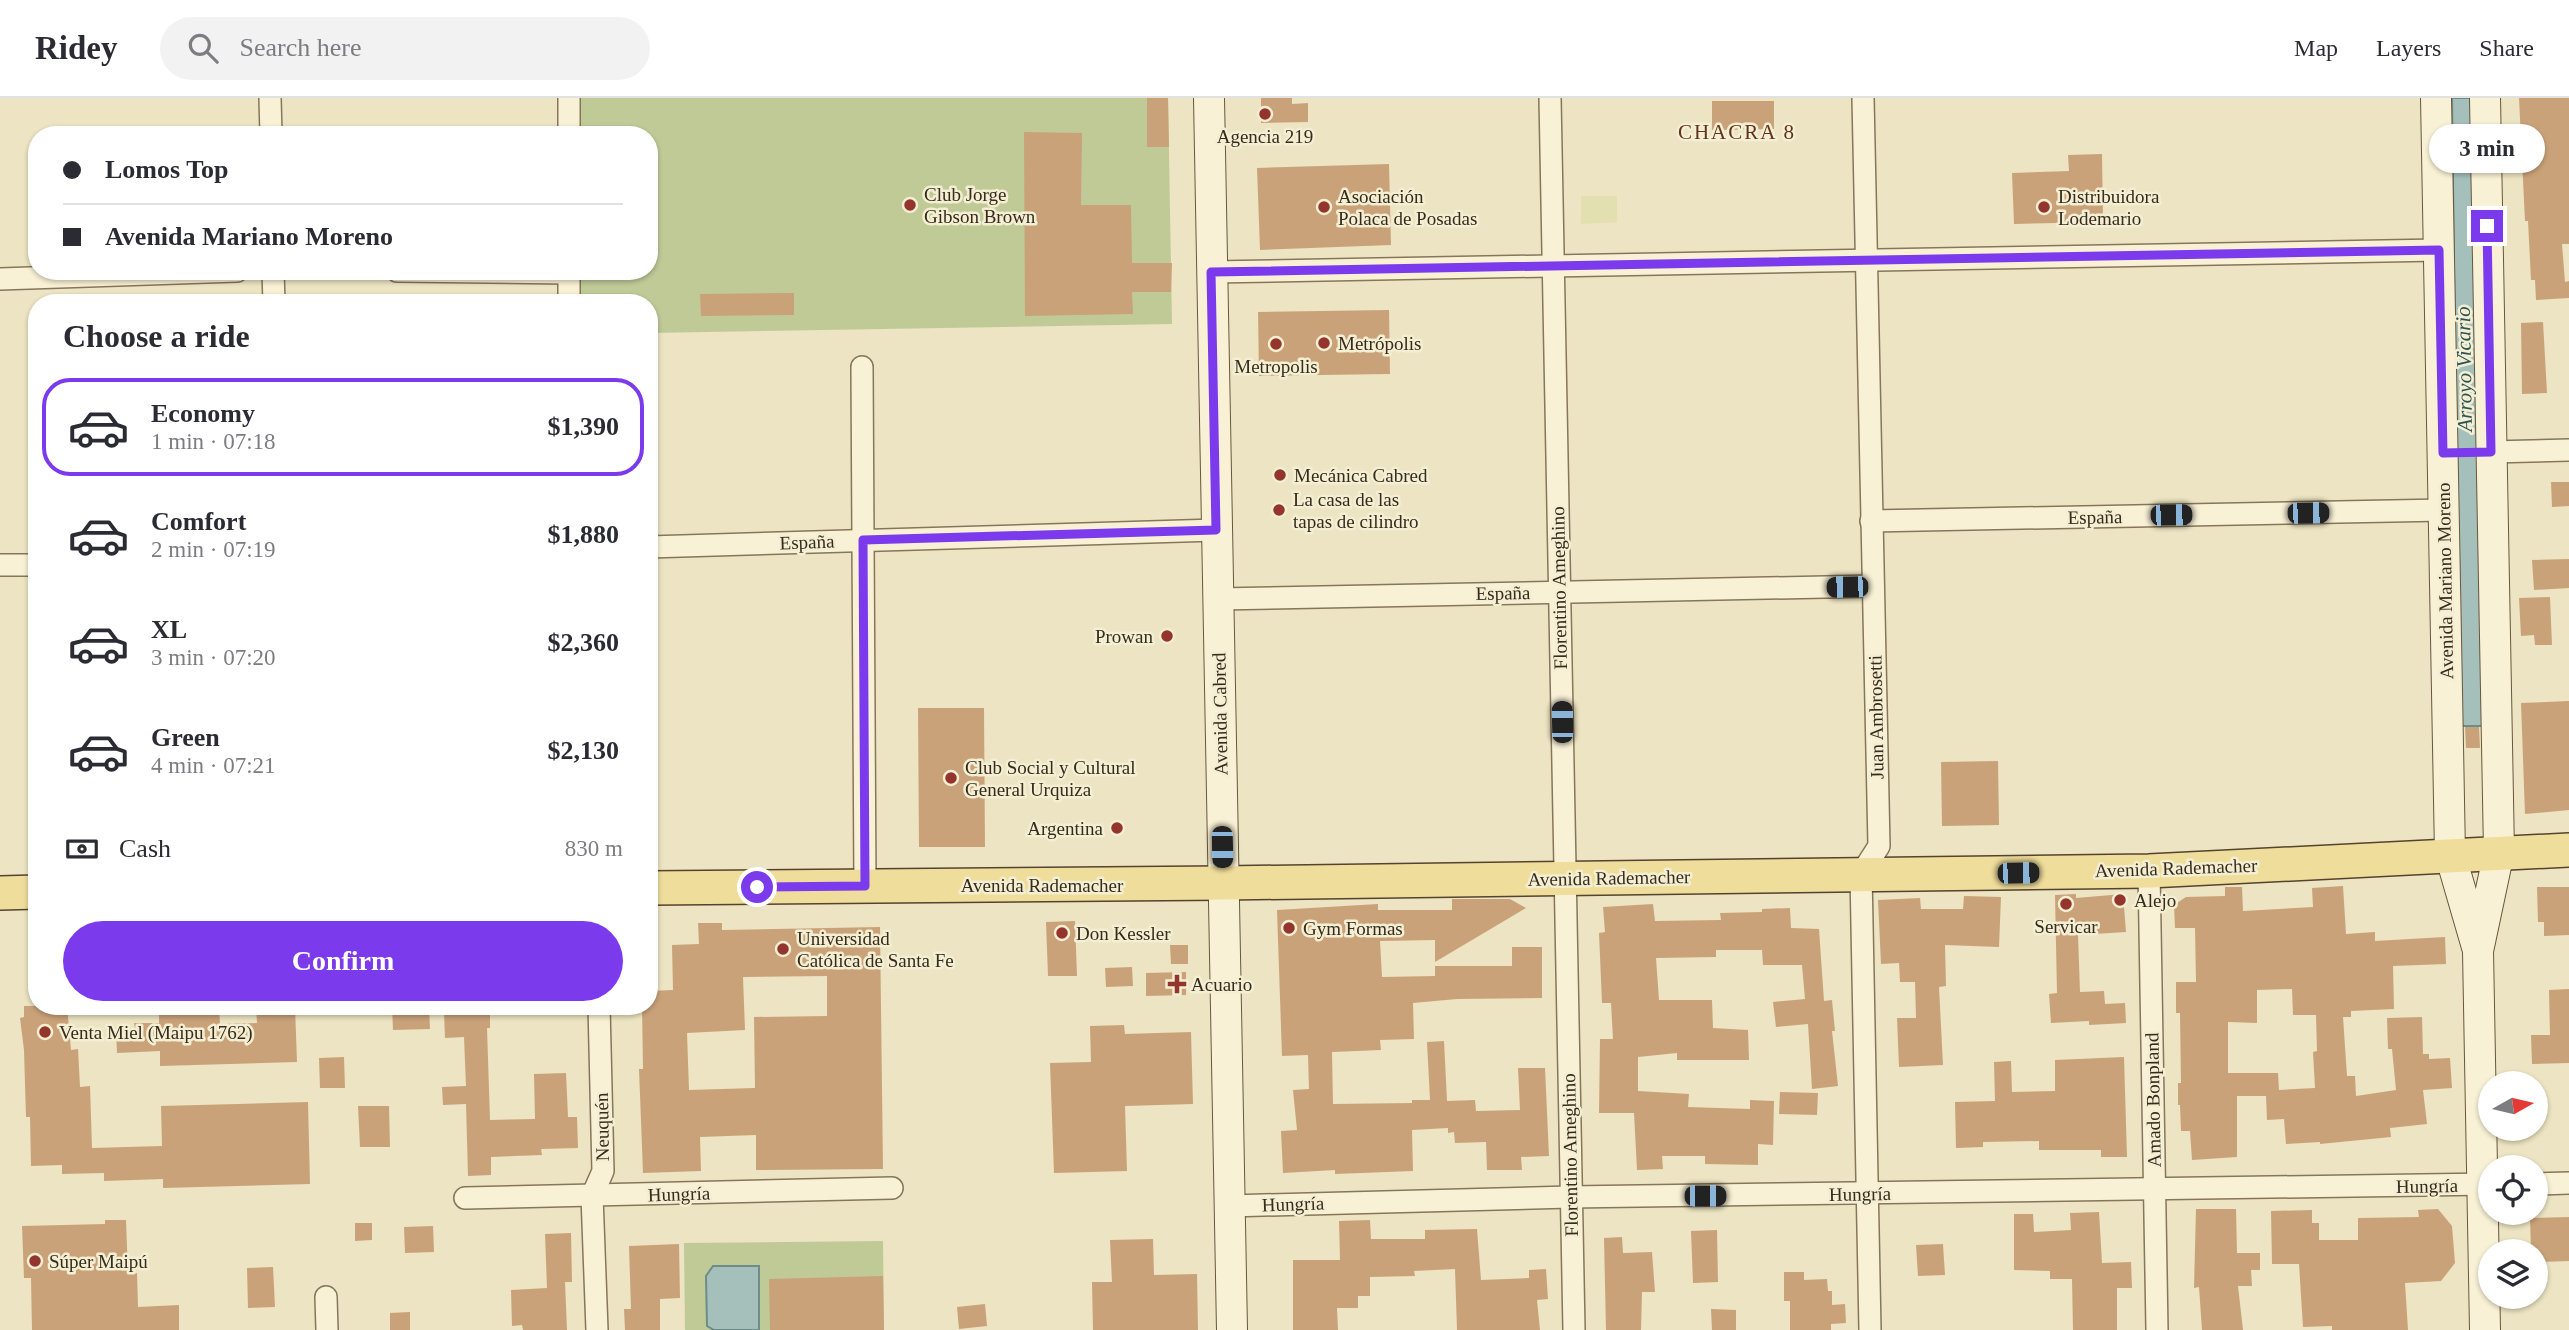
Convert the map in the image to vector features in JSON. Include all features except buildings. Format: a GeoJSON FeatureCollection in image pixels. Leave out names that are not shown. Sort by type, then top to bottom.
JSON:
{"type":"FeatureCollection","features":[{"type":"Feature","properties":{"kind":"main road","name":"Avenida Cabred"},"geometry":{"type":"LineString","coordinates":[[1209,98],[1232,1330]]}},
{"type":"Feature","properties":{"kind":"main road","name":"Avenida Mariano Moreno"},"geometry":{"type":"LineString","coordinates":[[2436,98],[2451,854],[2478,951]]}},
{"type":"Feature","properties":{"kind":"main road"},"geometry":{"type":"LineString","coordinates":[[2485,98],[2499,852],[2478,951],[2485,1155]]}},
{"type":"Feature","properties":{"kind":"main road"},"geometry":{"type":"LineString","coordinates":[[2443,453],[2491,452]]}},
{"type":"Feature","properties":{"kind":"main road"},"geometry":{"type":"LineString","coordinates":[[2444,510],[2492,508]]}},
{"type":"Feature","properties":{"kind":"main road","name":"Avenida Rademacher"},"geometry":{"type":"LineString","coordinates":[[658,888],[2149,871],[2569,850]]}},
{"type":"Feature","properties":{"kind":"main road"},"geometry":{"type":"LineString","coordinates":[[0,892],[28,892]]}},
{"type":"Feature","properties":{"kind":"main road"},"geometry":{"type":"LineString","coordinates":[[2485,1330],[2486,1225]]}},
{"type":"Feature","properties":{"kind":"street"},"geometry":{"type":"LineString","coordinates":[[270,98],[271,126]]}},
{"type":"Feature","properties":{"kind":"street"},"geometry":{"type":"LineString","coordinates":[[569,98],[569,126]]}},
{"type":"Feature","properties":{"kind":"street","name":"Florentino Ameghino"},"geometry":{"type":"LineString","coordinates":[[1550,98],[1574,1330]]}},
{"type":"Feature","properties":{"kind":"street","name":"Juan Ambrosetti"},"geometry":{"type":"LineString","coordinates":[[1861,874],[1880,846],[1863,98]]}},
{"type":"Feature","properties":{"kind":"street"},"geometry":{"type":"LineString","coordinates":[[1211,272],[2439,250]]}},
{"type":"Feature","properties":{"kind":"street"},"geometry":{"type":"LineString","coordinates":[[0,279],[28,278]]}},
{"type":"Feature","properties":{"kind":"street"},"geometry":{"type":"LineString","coordinates":[[862,368],[865,886]]}},
{"type":"Feature","properties":{"kind":"street"},"geometry":{"type":"LineString","coordinates":[[2491,452],[2569,450]]}},
{"type":"Feature","properties":{"kind":"street","name":"España"},"geometry":{"type":"LineString","coordinates":[[1871,521],[2444,510]]}},
{"type":"Feature","properties":{"kind":"street","name":"España"},"geometry":{"type":"LineString","coordinates":[[658,547],[1216,530]]}},
{"type":"Feature","properties":{"kind":"street"},"geometry":{"type":"LineString","coordinates":[[0,565],[28,565]]}},
{"type":"Feature","properties":{"kind":"street","name":"España"},"geometry":{"type":"LineString","coordinates":[[1218,598],[1873,586]]}},
{"type":"Feature","properties":{"kind":"street","name":"Amado Bonpland"},"geometry":{"type":"LineString","coordinates":[[2149,871],[2157,1330]]}},
{"type":"Feature","properties":{"kind":"street"},"geometry":{"type":"LineString","coordinates":[[1861,874],[1870,1330]]}},
{"type":"Feature","properties":{"kind":"street","name":"Neuquén"},"geometry":{"type":"LineString","coordinates":[[597,1330],[592,1196],[603,1171],[599,1015]]}},
{"type":"Feature","properties":{"kind":"street"},"geometry":{"type":"LineString","coordinates":[[2548,1184],[2569,1183]]}},
{"type":"Feature","properties":{"kind":"street","name":"Hungría"},"geometry":{"type":"LineString","coordinates":[[1229,1206],[1570,1197],[1868,1195],[2478,1184]]}},
{"type":"Feature","properties":{"kind":"street","name":"Hungría"},"geometry":{"type":"LineString","coordinates":[[466,1198],[892,1188]]}},
{"type":"Feature","properties":{"kind":"street"},"geometry":{"type":"LineString","coordinates":[[326,1297],[327,1330]]}},
{"type":"Feature","properties":{"kind":"shaded area"},"geometry":{"type":"Polygon","coordinates":[[[1581,196],[1617,196],[1617,222],[1581,224],[1581,196]]]}},
{"type":"Feature","properties":{"kind":"green space","name":"Club Jorge Gibson Brown"},"geometry":{"type":"Polygon","coordinates":[[[578,98],[1168,98],[1172,324],[658,333],[658,294],[581,294],[581,280],[658,280],[658,126],[578,126],[578,98]]]}},
{"type":"Feature","properties":{"kind":"green space"},"geometry":{"type":"Polygon","coordinates":[[[883,1241],[884,1330],[685,1330],[684,1243],[883,1241]]]}},
{"type":"Feature","properties":{"kind":"water"},"geometry":{"type":"Polygon","coordinates":[[[2452,98],[2475,98],[2480,430],[2456,431],[2452,98]]]}},
{"type":"Feature","properties":{"kind":"water"},"geometry":{"type":"Polygon","coordinates":[[[2458,528],[2481,528],[2483,726],[2460,726],[2458,528]]]}},
{"type":"Feature","properties":{"kind":"water"},"geometry":{"type":"Polygon","coordinates":[[[713,1266],[759,1266],[759,1330],[714,1330],[707,1326],[706,1276],[713,1266]]]}},
{"type":"Feature","properties":{"kind":"waterway","name":"Arroyo Vicario"},"geometry":{"type":"LineString","coordinates":[[2464,374],[2467,581]]}},
{"type":"Feature","properties":{"kind":"place","name":"Agencia 219"},"geometry":{"type":"Point","coordinates":[1265,114]}},
{"type":"Feature","properties":{"kind":"place","name":"Club Jorge Gibson Brown"},"geometry":{"type":"Point","coordinates":[910,205]}},
{"type":"Feature","properties":{"kind":"place","name":"Asociación Polaca de Posadas"},"geometry":{"type":"Point","coordinates":[1324,207]}},
{"type":"Feature","properties":{"kind":"place","name":"Distribuidora Lodemario"},"geometry":{"type":"Point","coordinates":[2044,207]}},
{"type":"Feature","properties":{"kind":"place","name":"Metrópolis"},"geometry":{"type":"Point","coordinates":[1324,343]}},
{"type":"Feature","properties":{"kind":"place","name":"Metropolis"},"geometry":{"type":"Point","coordinates":[1276,344]}},
{"type":"Feature","properties":{"kind":"place","name":"Mecánica Cabred"},"geometry":{"type":"Point","coordinates":[1280,475]}},
{"type":"Feature","properties":{"kind":"place","name":"La casa de las tapas de cilindro"},"geometry":{"type":"Point","coordinates":[1279,510]}},
{"type":"Feature","properties":{"kind":"place","name":"Prowan"},"geometry":{"type":"Point","coordinates":[1167,636]}},
{"type":"Feature","properties":{"kind":"place","name":"Club Social y Cultural General Urquiza"},"geometry":{"type":"Point","coordinates":[951,778]}},
{"type":"Feature","properties":{"kind":"place","name":"Argentina"},"geometry":{"type":"Point","coordinates":[1117,828]}},
{"type":"Feature","properties":{"kind":"place","name":"Alejo"},"geometry":{"type":"Point","coordinates":[2120,900]}},
{"type":"Feature","properties":{"kind":"place","name":"Servicar"},"geometry":{"type":"Point","coordinates":[2066,904]}},
{"type":"Feature","properties":{"kind":"place","name":"Gym Formas"},"geometry":{"type":"Point","coordinates":[1289,928]}},
{"type":"Feature","properties":{"kind":"place","name":"Don Kessler"},"geometry":{"type":"Point","coordinates":[1062,933]}},
{"type":"Feature","properties":{"kind":"place","name":"Universidad Católica de Santa Fe"},"geometry":{"type":"Point","coordinates":[783,949]}},
{"type":"Feature","properties":{"kind":"place","name":"Acuario"},"geometry":{"type":"Point","coordinates":[1177,984]}},
{"type":"Feature","properties":{"kind":"place","name":"Venta Miel (Maipu 1762)"},"geometry":{"type":"Point","coordinates":[45,1032]}},
{"type":"Feature","properties":{"kind":"place","name":"Súper Maipú"},"geometry":{"type":"Point","coordinates":[35,1261]}},
{"type":"Feature","properties":{"kind":"district","name":"CHACRA 8"},"geometry":{"type":"Point","coordinates":[1737,132]}},
{"type":"Feature","properties":{"kind":"route"},"geometry":{"type":"LineString","coordinates":[[757,887],[865,886],[863,540],[1216,530],[1211,272],[2439,250],[2443,453],[2491,452],[2487,226]]}}]}
